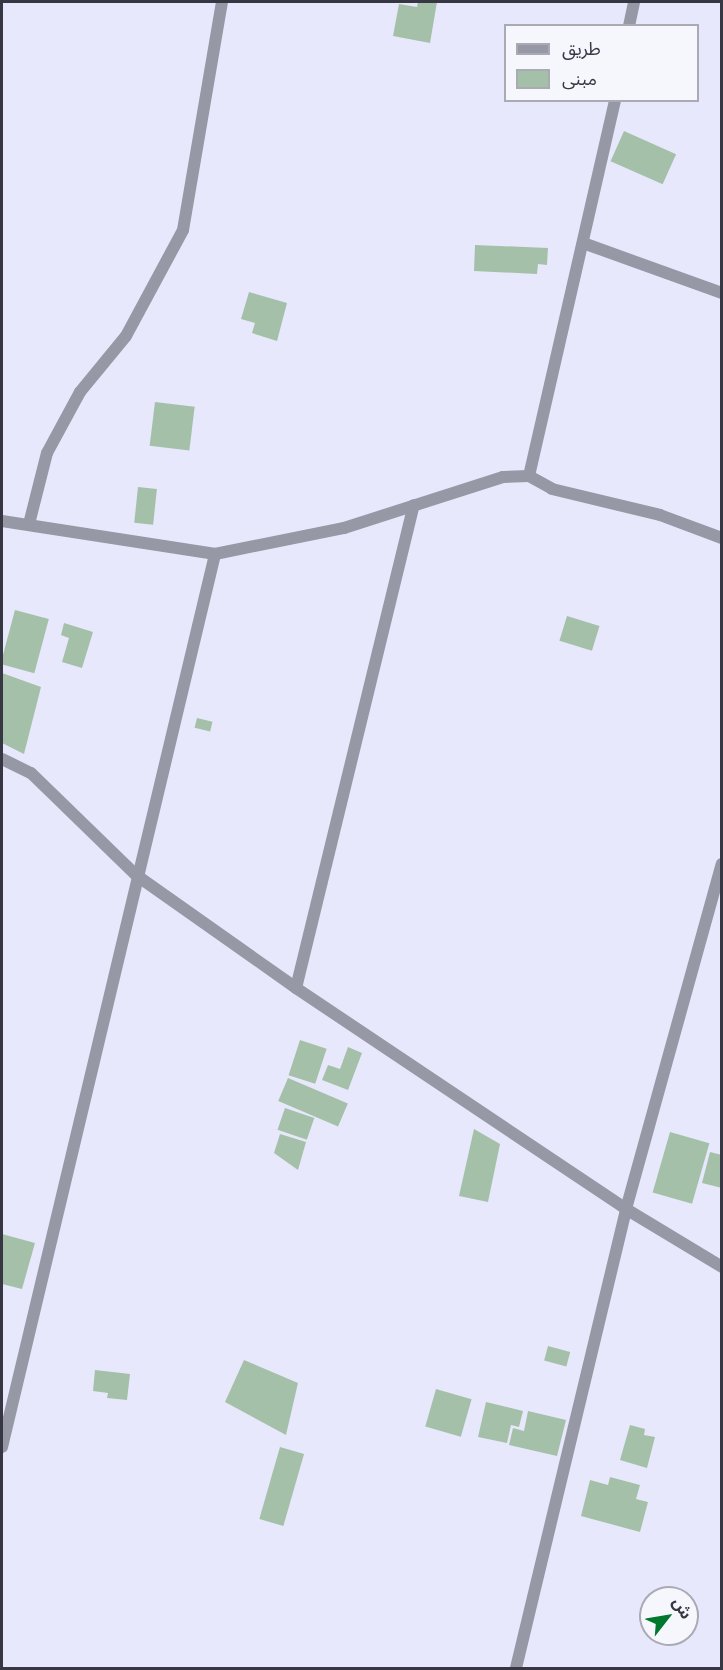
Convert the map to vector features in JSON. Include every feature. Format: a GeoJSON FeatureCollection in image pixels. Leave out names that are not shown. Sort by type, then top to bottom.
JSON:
{"type":"FeatureCollection","features":[{"type":"Feature","properties":{"kind":"street"},"geometry":{"type":"LineString","coordinates":[[29,524],[47,453],[80,392],[126,336],[183,230],[222,2]]}},
{"type":"Feature","properties":{"kind":"street"},"geometry":{"type":"LineString","coordinates":[[629,24],[634,2]]}},
{"type":"Feature","properties":{"kind":"street"},"geometry":{"type":"LineString","coordinates":[[529,476],[615,102]]}},
{"type":"Feature","properties":{"kind":"street"},"geometry":{"type":"LineString","coordinates":[[583,243],[722,293]]}},
{"type":"Feature","properties":{"kind":"street"},"geometry":{"type":"LineString","coordinates":[[2,521],[215,554],[344,528],[503,477],[529,476],[552,489],[660,515],[722,538]]}},
{"type":"Feature","properties":{"kind":"street"},"geometry":{"type":"LineString","coordinates":[[296,988],[414,505]]}},
{"type":"Feature","properties":{"kind":"street"},"geometry":{"type":"LineString","coordinates":[[2,1447],[136,875],[215,554]]}},
{"type":"Feature","properties":{"kind":"street"},"geometry":{"type":"LineString","coordinates":[[2,759],[31,773],[136,875],[296,988],[626,1209],[722,1267]]}},
{"type":"Feature","properties":{"kind":"street"},"geometry":{"type":"LineString","coordinates":[[516,1668],[626,1209],[722,864]]}},
{"type":"Feature","properties":{"kind":"building"},"geometry":{"type":"Polygon","coordinates":[[[418,2],[437,2],[430,43],[393,36],[399,4],[417,7],[418,2]]]}},
{"type":"Feature","properties":{"kind":"building"},"geometry":{"type":"Polygon","coordinates":[[[624,131],[676,154],[663,184],[611,161],[624,131]]]}},
{"type":"Feature","properties":{"kind":"building"},"geometry":{"type":"Polygon","coordinates":[[[475,245],[548,248],[547,265],[538,264],[537,274],[474,271],[475,245]]]}},
{"type":"Feature","properties":{"kind":"building"},"geometry":{"type":"Polygon","coordinates":[[[249,292],[287,303],[277,341],[252,333],[255,323],[241,319],[249,292]]]}},
{"type":"Feature","properties":{"kind":"building"},"geometry":{"type":"Polygon","coordinates":[[[155,402],[195,407],[189,451],[150,446],[155,402]]]}},
{"type":"Feature","properties":{"kind":"building"},"geometry":{"type":"Polygon","coordinates":[[[138,487],[157,489],[153,525],[134,523],[138,487]]]}},
{"type":"Feature","properties":{"kind":"building"},"geometry":{"type":"Polygon","coordinates":[[[15,610],[49,619],[34,673],[2,664],[15,610]]]}},
{"type":"Feature","properties":{"kind":"building"},"geometry":{"type":"Polygon","coordinates":[[[567,616],[600,626],[592,651],[559,641],[567,616]]]}},
{"type":"Feature","properties":{"kind":"building"},"geometry":{"type":"Polygon","coordinates":[[[64,623],[93,632],[82,668],[62,662],[69,638],[61,635],[64,623]]]}},
{"type":"Feature","properties":{"kind":"building"},"geometry":{"type":"Polygon","coordinates":[[[2,673],[41,687],[24,754],[2,743],[2,673]]]}},
{"type":"Feature","properties":{"kind":"building"},"geometry":{"type":"Polygon","coordinates":[[[197,718],[213,722],[210,732],[195,728],[197,718]]]}},
{"type":"Feature","properties":{"kind":"building"},"geometry":{"type":"Polygon","coordinates":[[[300,1040],[327,1049],[315,1084],[289,1075],[300,1040]]]}},
{"type":"Feature","properties":{"kind":"building"},"geometry":{"type":"Polygon","coordinates":[[[348,1047],[362,1053],[348,1090],[322,1080],[328,1065],[340,1069],[348,1047]]]}},
{"type":"Feature","properties":{"kind":"building"},"geometry":{"type":"Polygon","coordinates":[[[288,1078],[348,1103],[338,1126],[278,1101],[288,1078]]]}},
{"type":"Feature","properties":{"kind":"building"},"geometry":{"type":"Polygon","coordinates":[[[285,1108],[314,1118],[307,1140],[278,1130],[285,1108]]]}},
{"type":"Feature","properties":{"kind":"building"},"geometry":{"type":"Polygon","coordinates":[[[474,1129],[500,1144],[488,1202],[459,1196],[474,1129]]]}},
{"type":"Feature","properties":{"kind":"building"},"geometry":{"type":"Polygon","coordinates":[[[670,1132],[709,1143],[692,1204],[653,1193],[670,1132]]]}},
{"type":"Feature","properties":{"kind":"building"},"geometry":{"type":"Polygon","coordinates":[[[280,1134],[306,1142],[298,1170],[274,1153],[280,1134]]]}},
{"type":"Feature","properties":{"kind":"building"},"geometry":{"type":"Polygon","coordinates":[[[710,1152],[722,1155],[722,1188],[702,1183],[710,1152]]]}},
{"type":"Feature","properties":{"kind":"building"},"geometry":{"type":"Polygon","coordinates":[[[2,1234],[35,1243],[22,1289],[2,1284],[2,1234]]]}},
{"type":"Feature","properties":{"kind":"building"},"geometry":{"type":"Polygon","coordinates":[[[548,1346],[570,1352],[566,1366],[544,1360],[548,1346]]]}},
{"type":"Feature","properties":{"kind":"building"},"geometry":{"type":"Polygon","coordinates":[[[244,1360],[298,1383],[286,1435],[225,1402],[244,1360]]]}},
{"type":"Feature","properties":{"kind":"building"},"geometry":{"type":"Polygon","coordinates":[[[95,1370],[130,1374],[127,1400],[107,1398],[108,1393],[93,1391],[95,1370]]]}},
{"type":"Feature","properties":{"kind":"building"},"geometry":{"type":"Polygon","coordinates":[[[436,1389],[472,1399],[461,1437],[425,1426],[436,1389]]]}},
{"type":"Feature","properties":{"kind":"building"},"geometry":{"type":"Polygon","coordinates":[[[486,1402],[523,1411],[519,1427],[511,1425],[507,1443],[478,1437],[486,1402]]]}},
{"type":"Feature","properties":{"kind":"building"},"geometry":{"type":"Polygon","coordinates":[[[528,1411],[566,1420],[557,1456],[509,1445],[513,1428],[524,1431],[528,1411]]]}},
{"type":"Feature","properties":{"kind":"building"},"geometry":{"type":"Polygon","coordinates":[[[630,1425],[645,1429],[644,1435],[655,1437],[647,1468],[620,1460],[630,1425]]]}},
{"type":"Feature","properties":{"kind":"building"},"geometry":{"type":"Polygon","coordinates":[[[280,1447],[304,1454],[283,1526],[259,1519],[280,1447]]]}},
{"type":"Feature","properties":{"kind":"building"},"geometry":{"type":"Polygon","coordinates":[[[610,1477],[640,1485],[636,1499],[648,1502],[640,1532],[581,1516],[590,1480],[608,1485],[610,1477]]]}}]}
